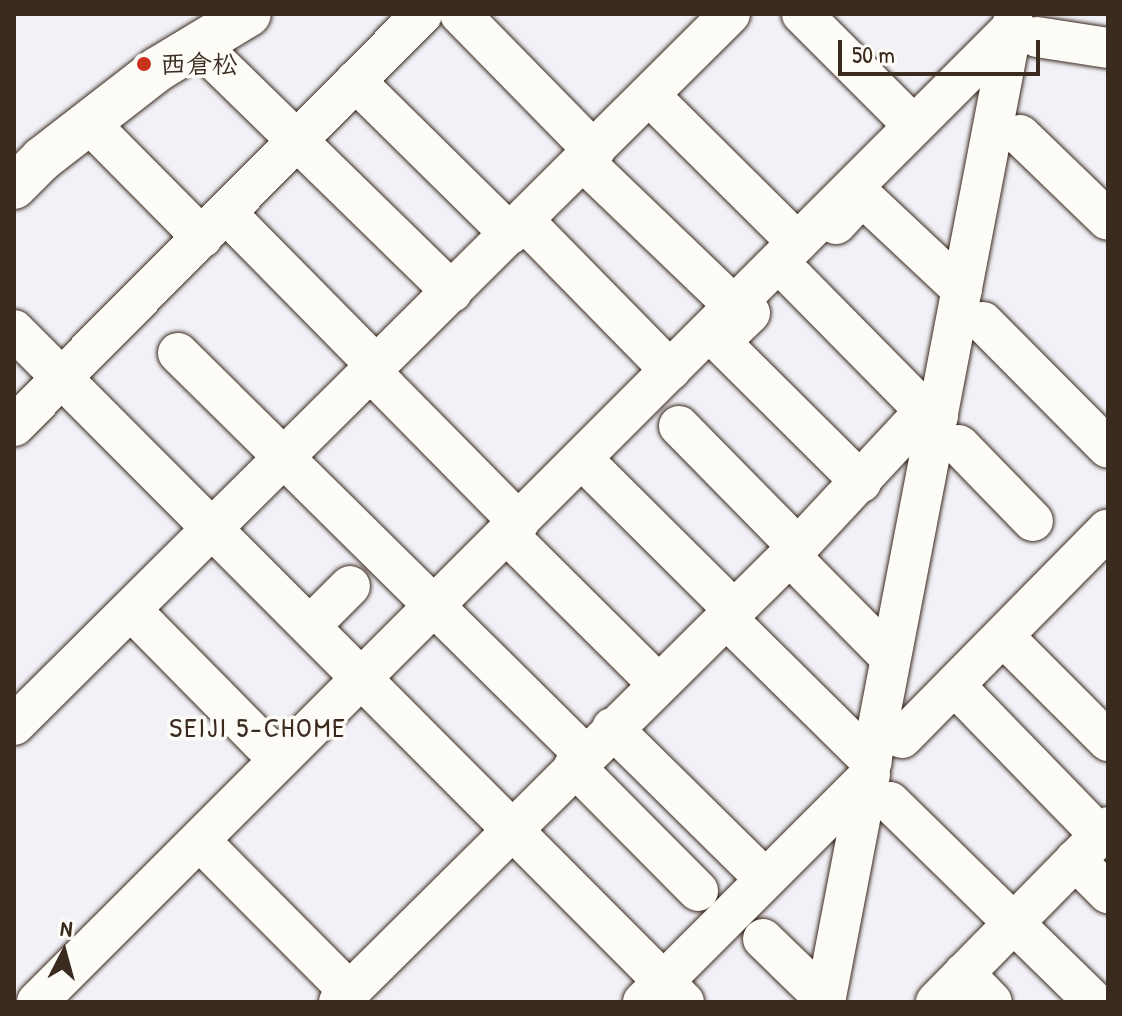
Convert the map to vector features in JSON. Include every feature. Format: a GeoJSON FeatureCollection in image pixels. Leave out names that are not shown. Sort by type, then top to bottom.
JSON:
{"type":"FeatureCollection","features":[{"type":"Feature","properties":{"kind":"main road"},"geometry":{"type":"LineString","coordinates":[[14,187],[89,123],[198,44],[249,14]]}},
{"type":"Feature","properties":{"kind":"street"},"geometry":{"type":"LineString","coordinates":[[14,426],[422,14]]}},
{"type":"Feature","properties":{"kind":"street"},"geometry":{"type":"LineString","coordinates":[[460,14],[588,156],[734,306]]}},
{"type":"Feature","properties":{"kind":"street"},"geometry":{"type":"LineString","coordinates":[[14,725],[730,14]]}},
{"type":"Feature","properties":{"kind":"street"},"geometry":{"type":"LineString","coordinates":[[802,14],[913,125]]}},
{"type":"Feature","properties":{"kind":"street"},"geometry":{"type":"LineString","coordinates":[[861,482],[720,342],[913,125],[1027,23]]}},
{"type":"Feature","properties":{"kind":"street"},"geometry":{"type":"LineString","coordinates":[[1027,23],[1108,48]]}},
{"type":"Feature","properties":{"kind":"street"},"geometry":{"type":"LineString","coordinates":[[883,769],[890,657],[941,424],[1020,135],[1027,23]]}},
{"type":"Feature","properties":{"kind":"street"},"geometry":{"type":"LineString","coordinates":[[972,306],[1027,23]]}},
{"type":"Feature","properties":{"kind":"street"},"geometry":{"type":"LineString","coordinates":[[198,44],[452,292]]}},
{"type":"Feature","properties":{"kind":"street"},"geometry":{"type":"LineString","coordinates":[[355,81],[670,370]]}},
{"type":"Feature","properties":{"kind":"street"},"geometry":{"type":"LineString","coordinates":[[649,95],[941,424],[1033,521]]}},
{"type":"Feature","properties":{"kind":"street"},"geometry":{"type":"LineString","coordinates":[[89,123],[214,225],[374,369],[513,528],[657,683]]}},
{"type":"Feature","properties":{"kind":"street"},"geometry":{"type":"LineString","coordinates":[[1020,135],[1108,220]]}},
{"type":"Feature","properties":{"kind":"street"},"geometry":{"type":"LineString","coordinates":[[37,1002],[201,842],[279,760],[365,678],[734,306],[794,258],[862,196],[1108,448]]}},
{"type":"Feature","properties":{"kind":"street"},"geometry":{"type":"LineString","coordinates":[[17,339],[213,528],[513,828],[663,995],[764,878],[883,769],[955,686],[1108,529]]}},
{"type":"Feature","properties":{"kind":"street"},"geometry":{"type":"LineString","coordinates":[[178,353],[283,460],[436,606],[698,891]]}},
{"type":"Feature","properties":{"kind":"street"},"geometry":{"type":"LineString","coordinates":[[201,842],[344,996],[861,482],[941,424]]}},
{"type":"Feature","properties":{"kind":"street"},"geometry":{"type":"LineString","coordinates":[[763,939],[834,1001],[883,769],[941,424]]}},
{"type":"Feature","properties":{"kind":"street"},"geometry":{"type":"LineString","coordinates":[[679,426],[890,657]]}},
{"type":"Feature","properties":{"kind":"street"},"geometry":{"type":"LineString","coordinates":[[582,459],[883,769],[1014,922],[1094,1002]]}},
{"type":"Feature","properties":{"kind":"street"},"geometry":{"type":"LineString","coordinates":[[311,625],[350,586]]}},
{"type":"Feature","properties":{"kind":"street"},"geometry":{"type":"LineString","coordinates":[[132,611],[279,760]]}},
{"type":"Feature","properties":{"kind":"street"},"geometry":{"type":"LineString","coordinates":[[1004,637],[1108,741]]}},
{"type":"Feature","properties":{"kind":"street"},"geometry":{"type":"LineString","coordinates":[[955,686],[1094,840],[1108,893]]}},
{"type":"Feature","properties":{"kind":"street"},"geometry":{"type":"LineString","coordinates":[[612,728],[764,878]]}},
{"type":"Feature","properties":{"kind":"street"},"geometry":{"type":"LineString","coordinates":[[936,1002],[1094,840]]}},
{"type":"Feature","properties":{"kind":"street"},"geometry":{"type":"LineString","coordinates":[[964,973],[992,1002]]}},
{"type":"Feature","properties":{"kind":"place","name":"西倉松"},"geometry":{"type":"Point","coordinates":[144,64]}},
{"type":"Feature","properties":{"kind":"district","name":"SEIJI 5-CHOME"},"geometry":{"type":"Point","coordinates":[258,727]}}]}
